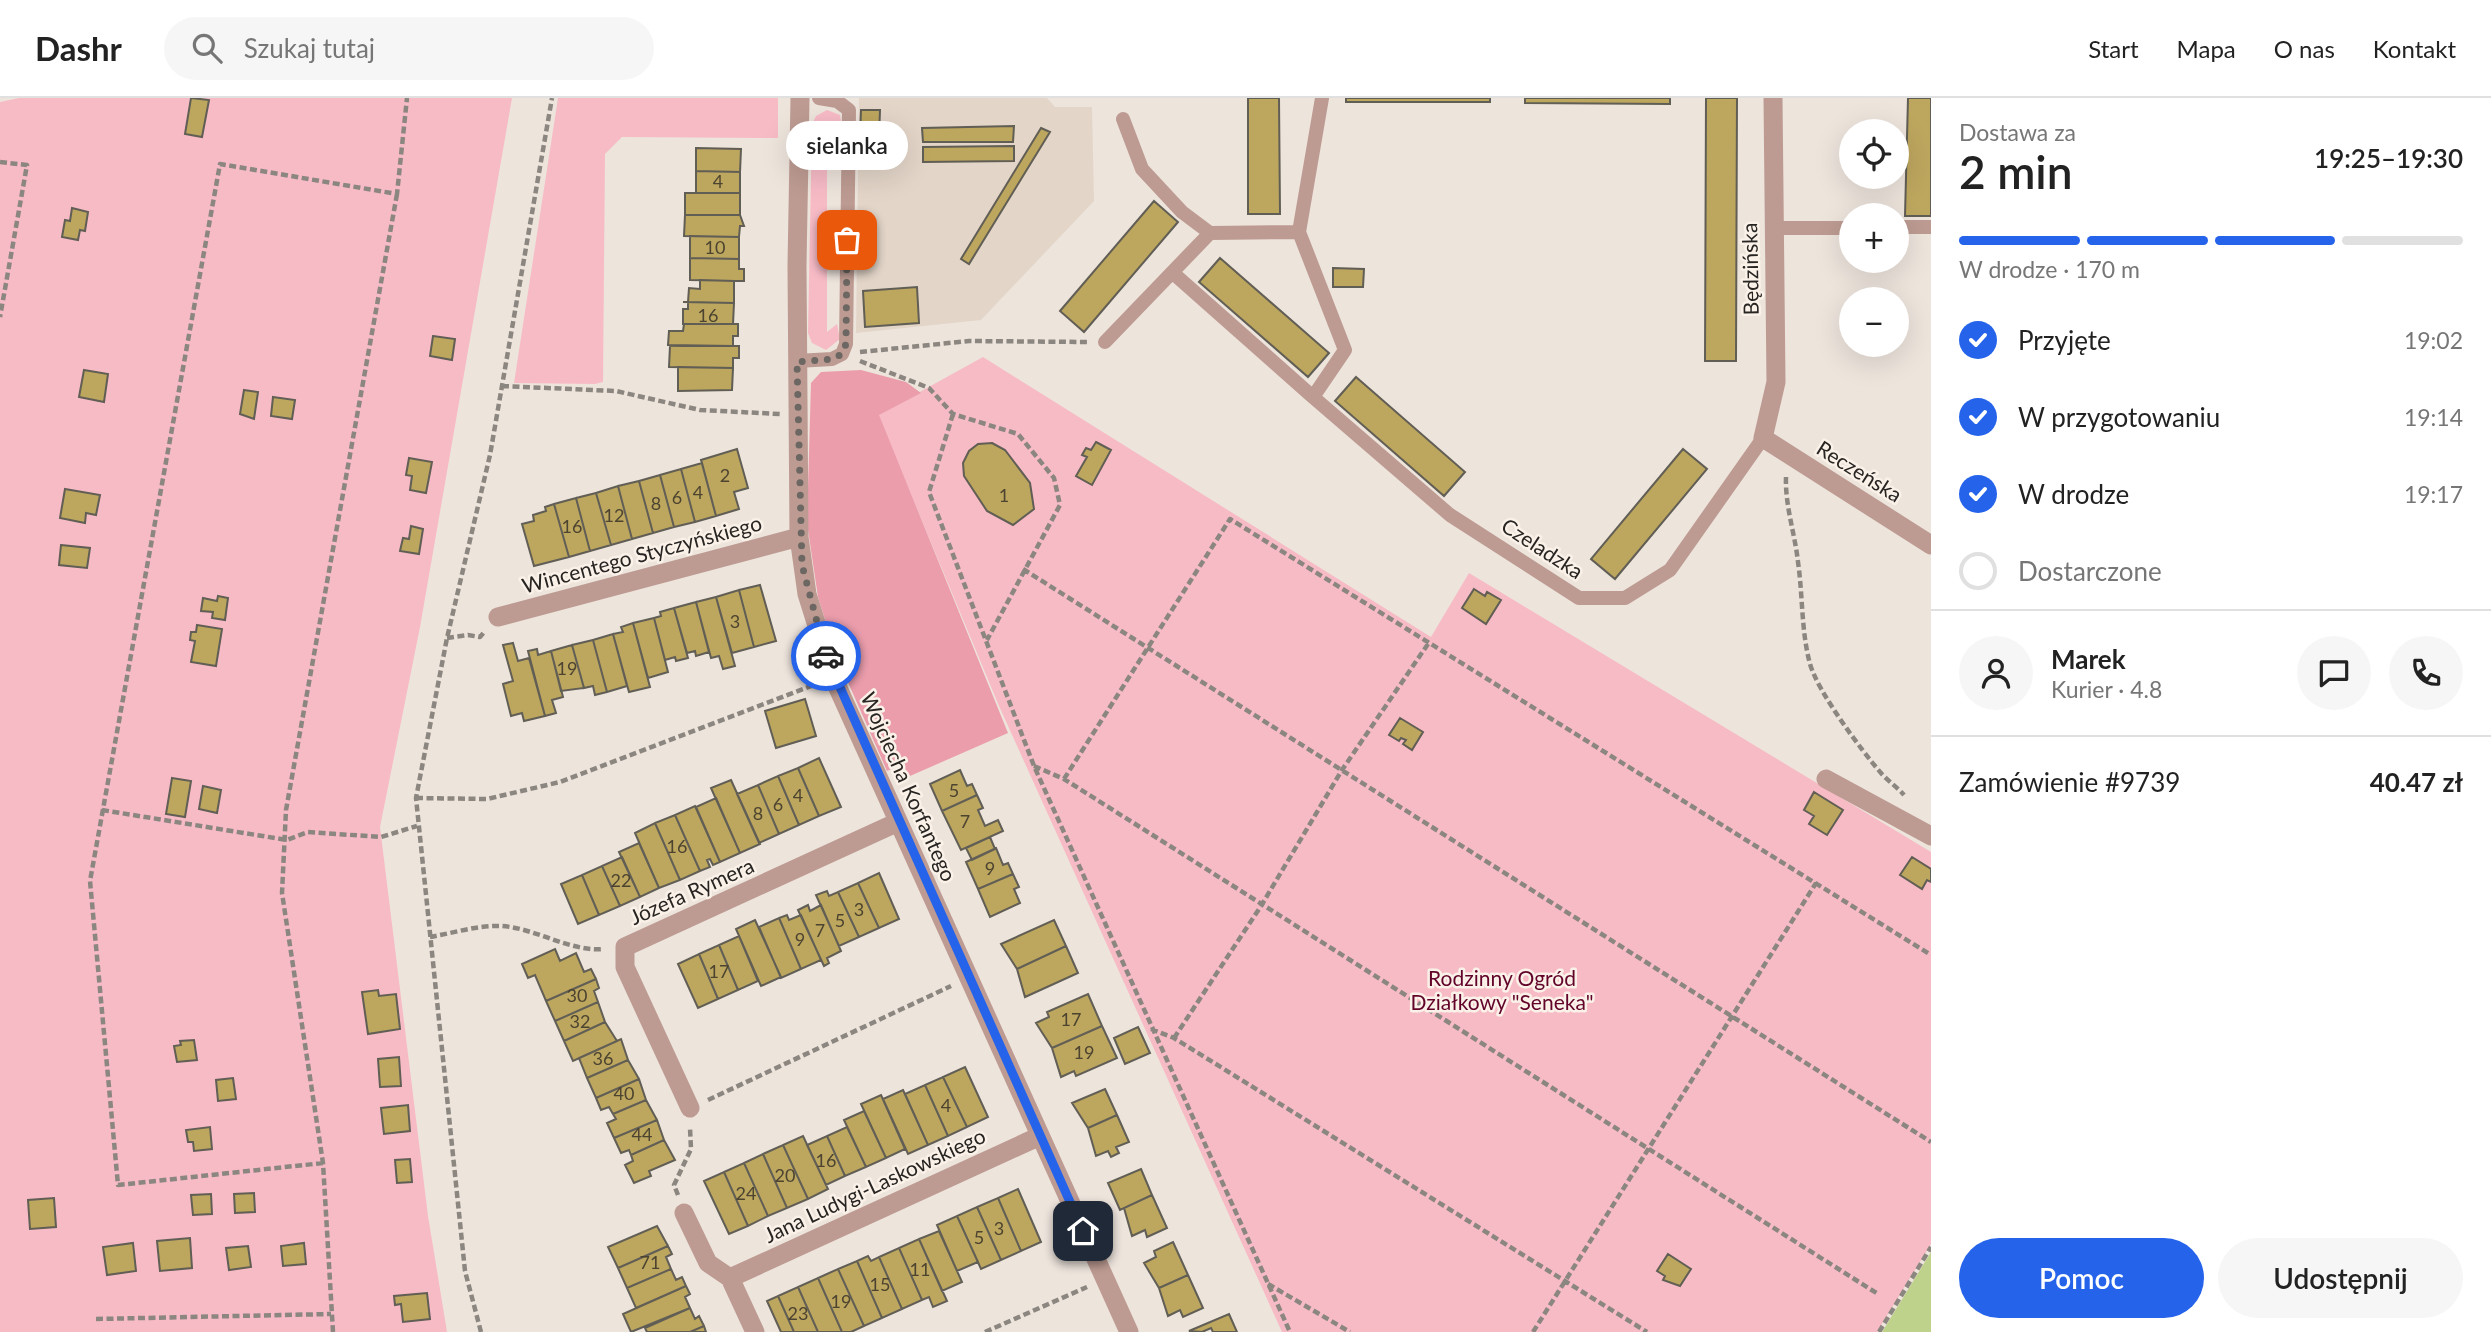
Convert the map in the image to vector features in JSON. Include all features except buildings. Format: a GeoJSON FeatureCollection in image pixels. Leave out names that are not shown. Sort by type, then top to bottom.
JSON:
{"type":"FeatureCollection","features":[{"type":"Feature","properties":{"kind":"street","name":"Wojciecha Korfantego"},"geometry":{"type":"LineString","coordinates":[[800,98],[797,362],[799,537],[807,594],[833,677],[1129,1332]]}},
{"type":"Feature","properties":{"kind":"street","name":"Będzińska"},"geometry":{"type":"LineString","coordinates":[[1763,438],[1776,382],[1773,98]]}},
{"type":"Feature","properties":{"kind":"street","name":"Reczeńska"},"geometry":{"type":"LineString","coordinates":[[1763,438],[1931,545]]}},
{"type":"Feature","properties":{"kind":"street","name":"Wincentego Styczyńskiego"},"geometry":{"type":"LineString","coordinates":[[498,617],[799,537]]}},
{"type":"Feature","properties":{"kind":"street"},"geometry":{"type":"LineString","coordinates":[[1826,779],[1926,834]]}},
{"type":"Feature","properties":{"kind":"street","name":"Józefa Rymera"},"geometry":{"type":"LineString","coordinates":[[690,1108],[625,967],[625,947],[898,822]]}},
{"type":"Feature","properties":{"kind":"street","name":"Jana Ludygi-Laskowskiego"},"geometry":{"type":"LineString","coordinates":[[730,1278],[1040,1136]]}},
{"type":"Feature","properties":{"kind":"street"},"geometry":{"type":"LineString","coordinates":[[684,1213],[708,1263],[730,1278],[755,1332]]}},
{"type":"Feature","properties":{"kind":"lane"},"geometry":{"type":"LineString","coordinates":[[797,362],[832,359],[842,354],[846,344],[849,110],[837,101],[819,98]]}},
{"type":"Feature","properties":{"kind":"lane"},"geometry":{"type":"LineString","coordinates":[[1313,397],[1345,350],[1299,232],[1322,98]]}},
{"type":"Feature","properties":{"kind":"lane"},"geometry":{"type":"LineString","coordinates":[[1124,118],[1142,169],[1182,212],[1210,233],[1299,232]]}},
{"type":"Feature","properties":{"kind":"lane"},"geometry":{"type":"LineString","coordinates":[[1909,227],[1931,227]]}},
{"type":"Feature","properties":{"kind":"lane"},"geometry":{"type":"LineString","coordinates":[[1773,228],[1839,228]]}},
{"type":"Feature","properties":{"kind":"lane"},"geometry":{"type":"LineString","coordinates":[[1105,342],[1210,233]]}},
{"type":"Feature","properties":{"kind":"lane","name":"Czeladzka"},"geometry":{"type":"LineString","coordinates":[[1172,273],[1450,515],[1579,598],[1625,598],[1670,570],[1763,438]]}},
{"type":"Feature","properties":{"kind":"path"},"geometry":{"type":"LineString","coordinates":[[333,1332],[323,1163],[282,893],[287,840],[286,810],[397,194],[407,98]]}},
{"type":"Feature","properties":{"kind":"path"},"geometry":{"type":"LineString","coordinates":[[481,1332],[465,1271],[416,798],[447,638],[490,455],[552,98]]}},
{"type":"Feature","properties":{"kind":"path"},"geometry":{"type":"LineString","coordinates":[[0,162],[27,165],[0,317]]}},
{"type":"Feature","properties":{"kind":"path"},"geometry":{"type":"LineString","coordinates":[[323,1163],[118,1185],[90,881],[220,164],[397,194]]}},
{"type":"Feature","properties":{"kind":"path"},"geometry":{"type":"LineString","coordinates":[[842,354],[969,341],[1105,342]]}},
{"type":"Feature","properties":{"kind":"path"},"geometry":{"type":"LineString","coordinates":[[842,354],[929,388],[953,414],[1018,434],[1054,478],[1060,505],[1023,569],[987,640]]}},
{"type":"Feature","properties":{"kind":"path"},"geometry":{"type":"LineString","coordinates":[[502,386],[616,391],[701,410],[798,415]]}},
{"type":"Feature","properties":{"kind":"path"},"geometry":{"type":"LineString","coordinates":[[953,414],[929,492],[1034,766],[1290,1332]]}},
{"type":"Feature","properties":{"kind":"path"},"geometry":{"type":"LineString","coordinates":[[1786,452],[1785,499],[1795,532],[1800,614],[1811,666],[1826,696],[1881,774],[1912,807],[1926,834]]}},
{"type":"Feature","properties":{"kind":"path"},"geometry":{"type":"LineString","coordinates":[[1064,779],[1145,648],[1230,519],[1931,955]]}},
{"type":"Feature","properties":{"kind":"path"},"geometry":{"type":"LineString","coordinates":[[1023,569],[1931,1142]]}},
{"type":"Feature","properties":{"kind":"path"},"geometry":{"type":"LineString","coordinates":[[447,638],[468,635],[480,637],[498,617]]}},
{"type":"Feature","properties":{"kind":"path"},"geometry":{"type":"LineString","coordinates":[[1174,1038],[1261,906],[1342,771],[1430,641]]}},
{"type":"Feature","properties":{"kind":"path"},"geometry":{"type":"LineString","coordinates":[[416,798],[487,799],[560,782],[833,677]]}},
{"type":"Feature","properties":{"kind":"path"},"geometry":{"type":"LineString","coordinates":[[1034,766],[1064,779],[1878,1294]]}},
{"type":"Feature","properties":{"kind":"path"},"geometry":{"type":"LineString","coordinates":[[102,810],[287,840],[308,832],[381,837],[418,826]]}},
{"type":"Feature","properties":{"kind":"path"},"geometry":{"type":"LineString","coordinates":[[1533,1332],[1730,1015],[1816,883]]}},
{"type":"Feature","properties":{"kind":"path"},"geometry":{"type":"LineString","coordinates":[[430,937],[501,926],[599,950],[625,947]]}},
{"type":"Feature","properties":{"kind":"path"},"geometry":{"type":"LineString","coordinates":[[684,1213],[674,1185],[691,1149],[690,1108],[969,978]]}},
{"type":"Feature","properties":{"kind":"path"},"geometry":{"type":"LineString","coordinates":[[1151,1029],[1174,1038],[1647,1332]]}},
{"type":"Feature","properties":{"kind":"path"},"geometry":{"type":"LineString","coordinates":[[1879,1332],[1931,1247]]}},
{"type":"Feature","properties":{"kind":"path"},"geometry":{"type":"LineString","coordinates":[[985,1332],[1104,1279]]}},
{"type":"Feature","properties":{"kind":"path"},"geometry":{"type":"LineString","coordinates":[[1268,1283],[1350,1332]]}},
{"type":"Feature","properties":{"kind":"path"},"geometry":{"type":"LineString","coordinates":[[96,1319],[331,1314]]}},
{"type":"Feature","properties":{"kind":"shaded area"},"geometry":{"type":"Polygon","coordinates":[[[859,98],[1047,98],[1055,107],[1092,107],[1094,201],[981,320],[856,333],[859,98]]]}},
{"type":"Feature","properties":{"kind":"shaded area"},"geometry":{"type":"Polygon","coordinates":[[[861,370],[906,382],[921,393],[879,415],[1008,733],[910,776],[902,764],[887,771],[836,655],[818,597],[807,523],[811,383],[821,372],[861,370]]]}},
{"type":"Feature","properties":{"kind":"shaded area"},"geometry":{"type":"Polygon","coordinates":[[[1931,1252],[1931,1332],[1882,1332],[1931,1252]]]}},
{"type":"Feature","properties":{"kind":"green space"},"geometry":{"type":"Polygon","coordinates":[[[19,98],[512,98],[420,627],[380,827],[428,1216],[447,1332],[0,1332],[0,102],[19,98]]]}},
{"type":"Feature","properties":{"kind":"green space"},"geometry":{"type":"Polygon","coordinates":[[[558,98],[778,98],[778,138],[622,137],[605,154],[603,382],[595,384],[514,383],[558,98]]]}},
{"type":"Feature","properties":{"kind":"green space"},"geometry":{"type":"Polygon","coordinates":[[[827,110],[840,115],[843,134],[827,148],[827,332],[837,324],[840,339],[826,350],[812,343],[808,333],[812,124],[816,116],[827,110]]]}},
{"type":"Feature","properties":{"kind":"green space","name":"Rodzinny Ogród Działkowy \"Seneka\""},"geometry":{"type":"Polygon","coordinates":[[[983,357],[1431,637],[1469,573],[1931,852],[1931,1244],[1877,1332],[1282,1332],[999,706],[878,415],[983,357]]]}},
{"type":"Feature","properties":{"kind":"way so far"},"geometry":{"type":"LineString","coordinates":[[826,656],[807,594],[799,537],[797,362],[832,359],[842,354],[846,344],[847,240]]}},
{"type":"Feature","properties":{"kind":"place","name":"sielanka"},"geometry":{"type":"Point","coordinates":[847,240]}},
{"type":"Feature","properties":{"kind":"route"},"geometry":{"type":"LineString","coordinates":[[826,656],[833,677],[1083,1231]]}}]}
